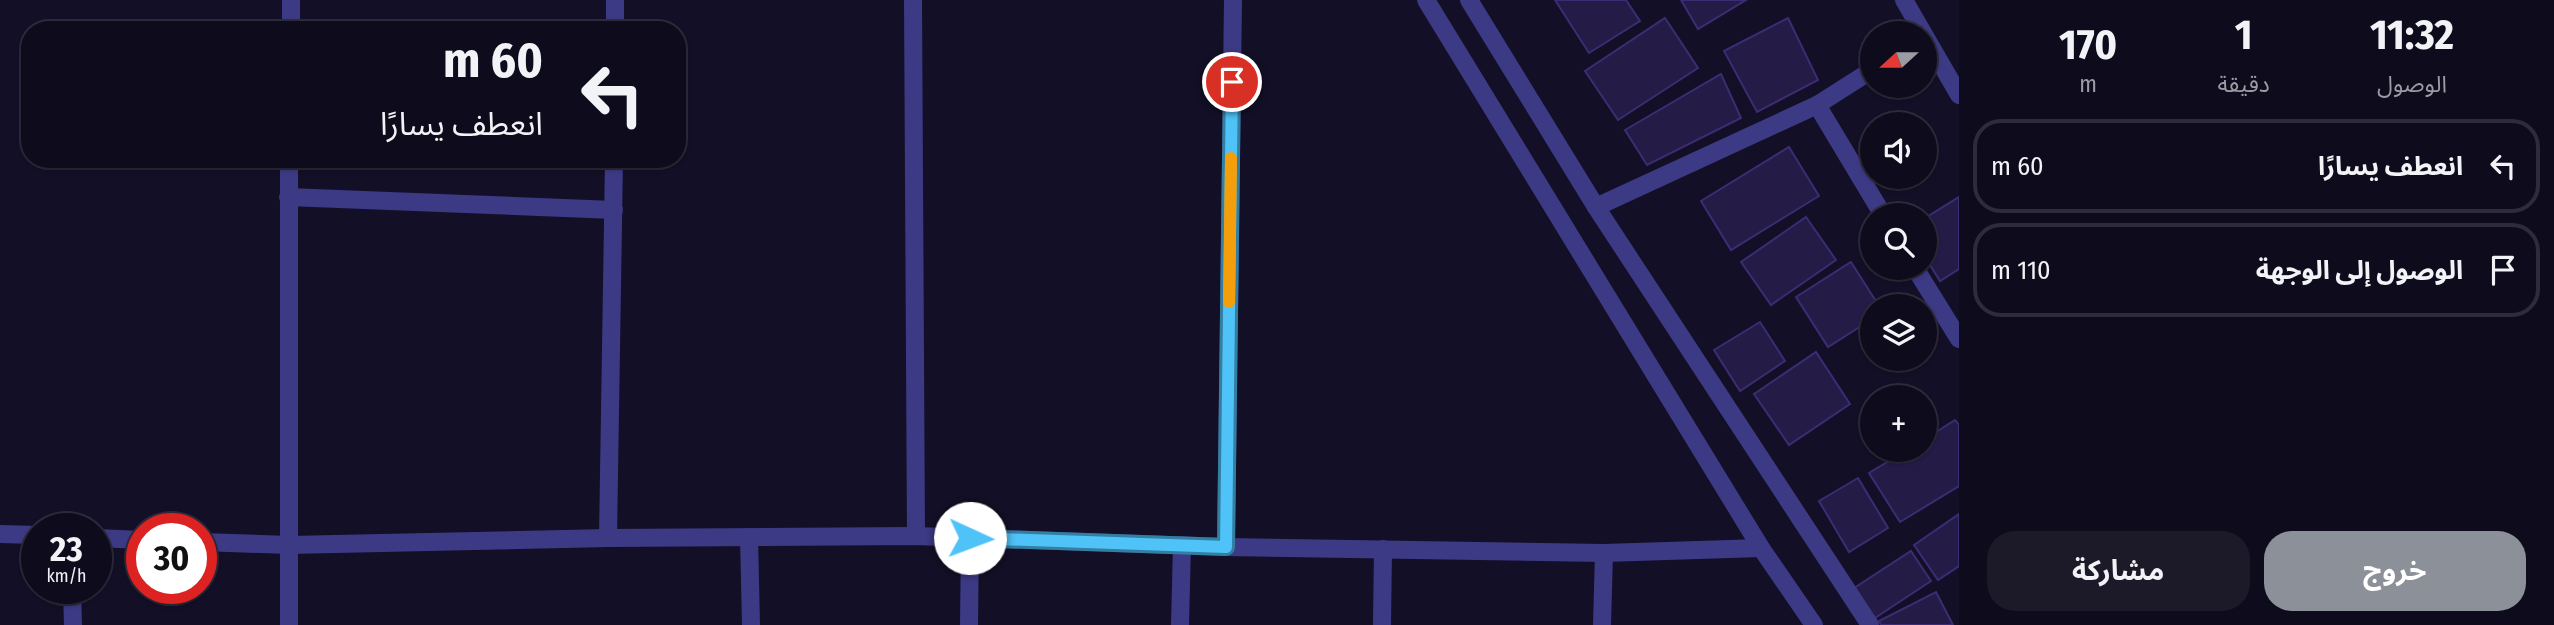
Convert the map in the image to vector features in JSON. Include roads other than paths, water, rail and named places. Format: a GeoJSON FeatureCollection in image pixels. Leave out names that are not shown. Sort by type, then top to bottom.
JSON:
{"type":"FeatureCollection","features":[{"type":"Feature","properties":{"kind":"street"},"geometry":{"type":"LineString","coordinates":[[291,0],[291,21]]}},
{"type":"Feature","properties":{"kind":"street"},"geometry":{"type":"LineString","coordinates":[[615,0],[615,21]]}},
{"type":"Feature","properties":{"kind":"street"},"geometry":{"type":"LineString","coordinates":[[913,0],[916,536]]}},
{"type":"Feature","properties":{"kind":"street"},"geometry":{"type":"LineString","coordinates":[[1226,547],[1233,0]]}},
{"type":"Feature","properties":{"kind":"street"},"geometry":{"type":"LineString","coordinates":[[1426,0],[1761,548],[1814,625]]}},
{"type":"Feature","properties":{"kind":"street"},"geometry":{"type":"LineString","coordinates":[[1469,0],[1596,207],[1870,625]]}},
{"type":"Feature","properties":{"kind":"street"},"geometry":{"type":"LineString","coordinates":[[1905,0],[1917,21]]}},
{"type":"Feature","properties":{"kind":"street"},"geometry":{"type":"LineString","coordinates":[[1937,56],[1959,95]]}},
{"type":"Feature","properties":{"kind":"street"},"geometry":{"type":"LineString","coordinates":[[1596,207],[1817,105],[1860,78]]}},
{"type":"Feature","properties":{"kind":"street"},"geometry":{"type":"LineString","coordinates":[[1817,105],[1876,203]]}},
{"type":"Feature","properties":{"kind":"street"},"geometry":{"type":"LineString","coordinates":[[289,168],[289,625]]}},
{"type":"Feature","properties":{"kind":"street"},"geometry":{"type":"LineString","coordinates":[[608,538],[614,168]]}},
{"type":"Feature","properties":{"kind":"street"},"geometry":{"type":"LineString","coordinates":[[288,197],[614,211]]}},
{"type":"Feature","properties":{"kind":"street"},"geometry":{"type":"LineString","coordinates":[[1922,280],[1959,339]]}},
{"type":"Feature","properties":{"kind":"street"},"geometry":{"type":"LineString","coordinates":[[0,534],[21,535]]}},
{"type":"Feature","properties":{"kind":"street"},"geometry":{"type":"LineString","coordinates":[[217,543],[289,545],[608,538],[916,536],[1226,547],[1604,553],[1761,548]]}},
{"type":"Feature","properties":{"kind":"street"},"geometry":{"type":"LineString","coordinates":[[749,537],[751,625]]}},
{"type":"Feature","properties":{"kind":"street"},"geometry":{"type":"LineString","coordinates":[[969,625],[970,538]]}},
{"type":"Feature","properties":{"kind":"street"},"geometry":{"type":"LineString","coordinates":[[1180,625],[1182,545]]}},
{"type":"Feature","properties":{"kind":"street"},"geometry":{"type":"LineString","coordinates":[[1382,625],[1383,549]]}},
{"type":"Feature","properties":{"kind":"street"},"geometry":{"type":"LineString","coordinates":[[1602,625],[1604,553]]}},
{"type":"Feature","properties":{"kind":"street"},"geometry":{"type":"LineString","coordinates":[[72,604],[73,625]]}}]}
